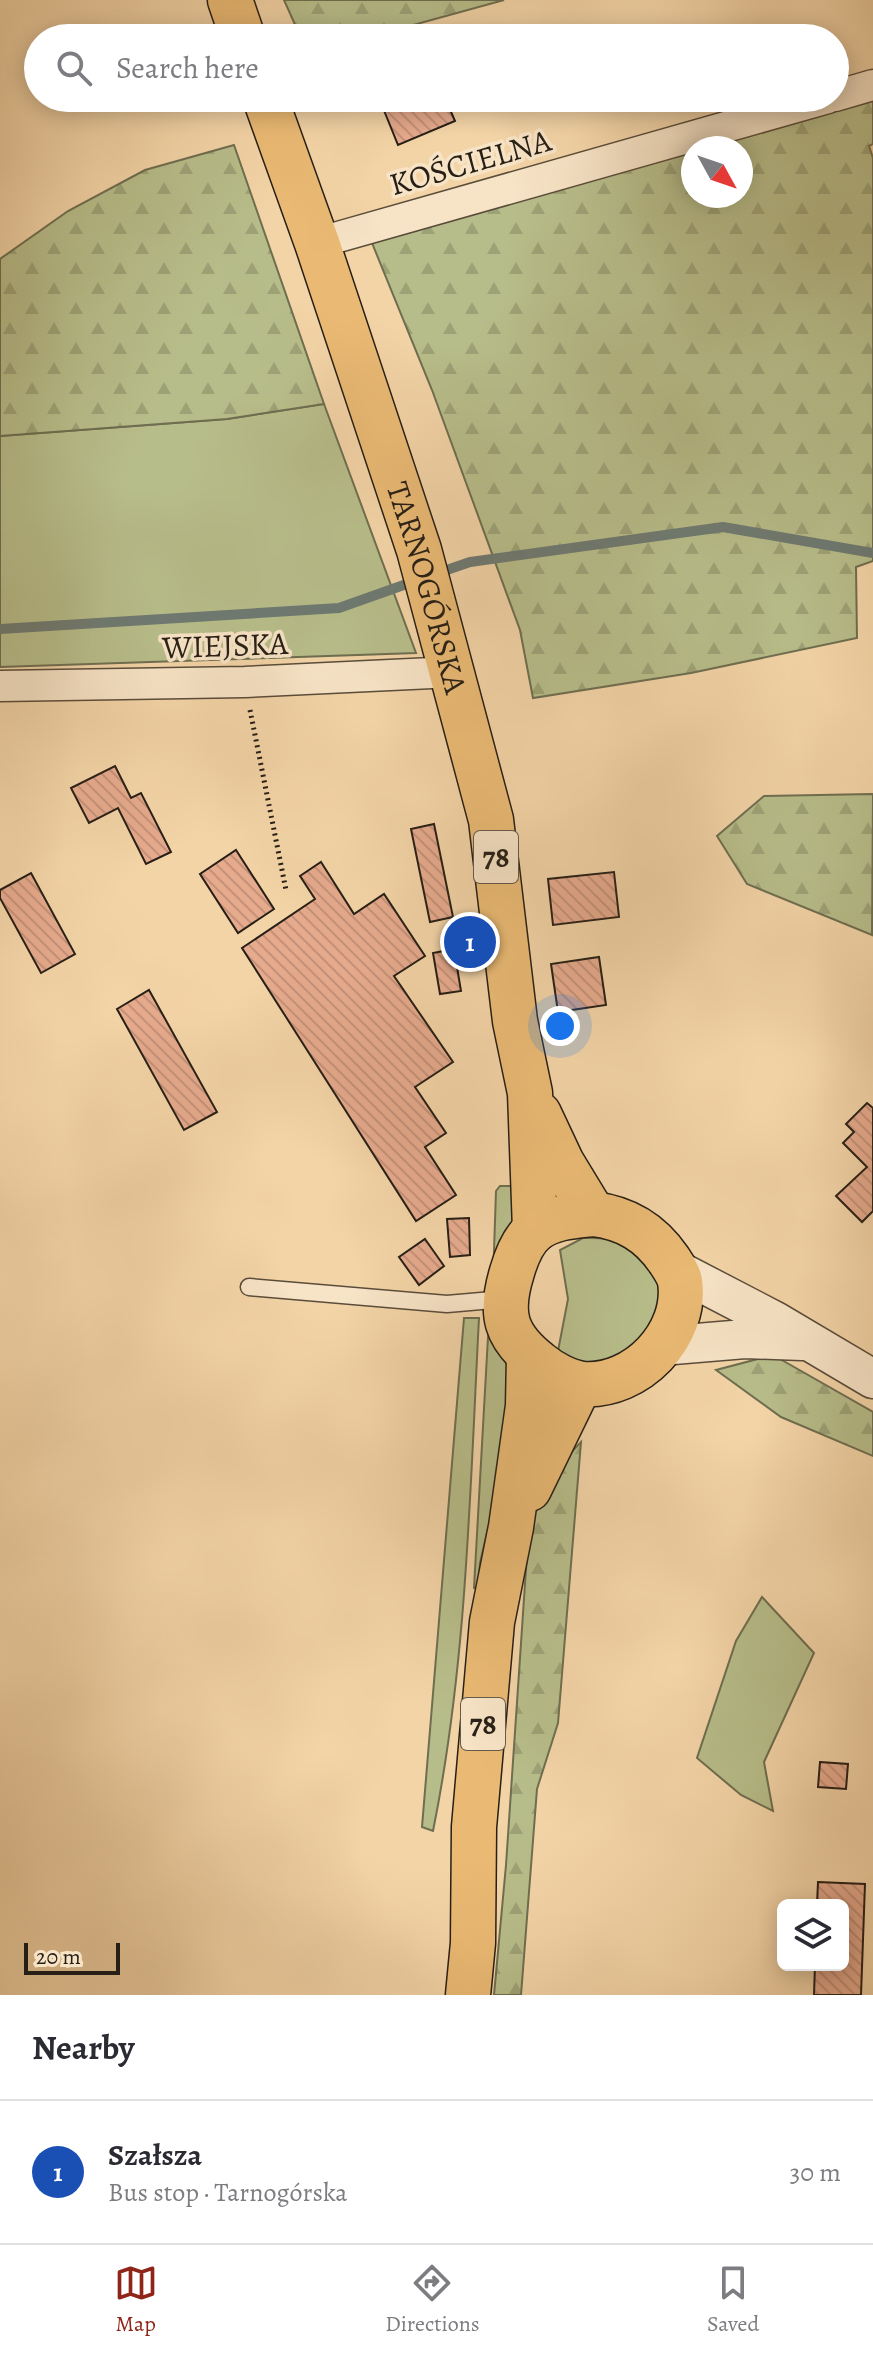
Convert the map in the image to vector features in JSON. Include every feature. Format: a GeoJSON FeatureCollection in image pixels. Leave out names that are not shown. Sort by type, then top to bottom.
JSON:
{"type":"FeatureCollection","features":[{"type":"Feature","properties":{"kind":"main road"},"geometry":{"type":"LineString","coordinates":[[230,0],[238,24]]}},
{"type":"Feature","properties":{"kind":"main road","name":"TARNOGÓRSKA"},"geometry":{"type":"LineString","coordinates":[[270,112],[419,550],[491,820],[515,1021],[530,1093],[535,1230]]}},
{"type":"Feature","properties":{"kind":"main road","name":"TARNOGÓRSKA"},"geometry":{"type":"LineString","coordinates":[[530,1093],[562,1163],[593,1214]]}},
{"type":"Feature","properties":{"kind":"main road"},"geometry":{"type":"LineString","coordinates":[[593,1214],[623,1220],[660,1246],[680,1281],[679,1309],[652,1359],[631,1372],[599,1384],[580,1384],[551,1373],[516,1343],[508,1325],[506,1298],[516,1259],[535,1230],[563,1217],[593,1214]]}},
{"type":"Feature","properties":{"kind":"main road","name":"78"},"geometry":{"type":"LineString","coordinates":[[468,1995],[473,1943],[474,1827],[492,1622],[511,1527],[528,1406],[529,1355]]}},
{"type":"Feature","properties":{"kind":"main road","name":"78"},"geometry":{"type":"LineString","coordinates":[[511,1527],[580,1384]]}},
{"type":"Feature","properties":{"kind":"main road","name":"78"},"geometry":{"type":"LineString","coordinates":[[443,1995],[474,1827]]}},
{"type":"Feature","properties":{"kind":"street"},"geometry":{"type":"LineString","coordinates":[[849,92],[873,85]]}},
{"type":"Feature","properties":{"kind":"street","name":"KOŚCIELNA"},"geometry":{"type":"LineString","coordinates":[[317,243],[779,112]]}},
{"type":"Feature","properties":{"kind":"street","name":"WIEJSKA"},"geometry":{"type":"LineString","coordinates":[[0,686],[245,682],[453,672]]}},
{"type":"Feature","properties":{"kind":"street"},"geometry":{"type":"LineString","coordinates":[[675,1269],[775,1321],[873,1379]]}},
{"type":"Feature","properties":{"kind":"street"},"geometry":{"type":"LineString","coordinates":[[661,1346],[745,1339],[807,1342]]}},
{"type":"Feature","properties":{"kind":"lane"},"geometry":{"type":"LineString","coordinates":[[249,1287],[447,1304],[506,1298]]}},
{"type":"Feature","properties":{"kind":"path"},"geometry":{"type":"LineString","coordinates":[[245,682],[286,890]]}},
{"type":"Feature","properties":{"kind":"green space"},"geometry":{"type":"Polygon","coordinates":[[[284,0],[504,0],[417,24],[295,24],[284,0]]]}},
{"type":"Feature","properties":{"kind":"green space"},"geometry":{"type":"Polygon","coordinates":[[[873,97],[873,144],[869,146],[873,158],[873,561],[856,567],[857,638],[691,673],[533,698],[520,630],[432,390],[372,243],[681,153],[681,208],[753,208],[753,136],[741,136],[822,112],[849,112],[849,104],[873,97]]]}},
{"type":"Feature","properties":{"kind":"green space"},"geometry":{"type":"Polygon","coordinates":[[[234,145],[324,404],[227,419],[0,436],[0,259],[68,211],[145,170],[234,145]]]}},
{"type":"Feature","properties":{"kind":"green space"},"geometry":{"type":"Polygon","coordinates":[[[324,404],[416,653],[0,667],[0,436],[227,419],[324,404]]]}},
{"type":"Feature","properties":{"kind":"green space"},"geometry":{"type":"Polygon","coordinates":[[[873,794],[872,935],[747,884],[717,836],[764,796],[873,794]]]}},
{"type":"Feature","properties":{"kind":"green space"},"geometry":{"type":"Polygon","coordinates":[[[500,1186],[524,1186],[493,1281],[496,1191],[500,1186]]]}},
{"type":"Feature","properties":{"kind":"green space"},"geometry":{"type":"Polygon","coordinates":[[[583,1238],[611,1239],[626,1245],[641,1258],[659,1286],[663,1305],[660,1315],[625,1360],[583,1364],[558,1351],[568,1299],[560,1250],[583,1238]]]}},
{"type":"Feature","properties":{"kind":"green space"},"geometry":{"type":"Polygon","coordinates":[[[464,1318],[479,1318],[469,1511],[453,1704],[433,1831],[422,1827],[464,1318]]]}},
{"type":"Feature","properties":{"kind":"green space"},"geometry":{"type":"Polygon","coordinates":[[[489,1319],[511,1360],[515,1413],[480,1563],[478,1589],[474,1588],[489,1319]]]}},
{"type":"Feature","properties":{"kind":"green space"},"geometry":{"type":"Polygon","coordinates":[[[773,1355],[873,1412],[873,1456],[781,1417],[716,1370],[773,1355]]]}},
{"type":"Feature","properties":{"kind":"green space"},"geometry":{"type":"Polygon","coordinates":[[[581,1442],[558,1723],[537,1789],[521,1995],[494,1995],[531,1495],[581,1442]]]}},
{"type":"Feature","properties":{"kind":"green space"},"geometry":{"type":"Polygon","coordinates":[[[762,1597],[814,1653],[764,1762],[773,1811],[741,1795],[697,1758],[736,1641],[762,1597]]]}},
{"type":"Feature","properties":{"kind":"building"},"geometry":{"type":"Polygon","coordinates":[[[385,112],[451,112],[455,121],[398,145],[385,112]]]}},
{"type":"Feature","properties":{"kind":"building"},"geometry":{"type":"Polygon","coordinates":[[[115,766],[131,798],[141,793],[171,852],[146,864],[118,808],[89,823],[71,788],[115,766]]]}},
{"type":"Feature","properties":{"kind":"building"},"geometry":{"type":"Polygon","coordinates":[[[434,824],[453,917],[430,922],[411,829],[434,824]]]}},
{"type":"Feature","properties":{"kind":"building"},"geometry":{"type":"Polygon","coordinates":[[[236,850],[274,909],[238,933],[200,874],[236,850]]]}},
{"type":"Feature","properties":{"kind":"building"},"geometry":{"type":"Polygon","coordinates":[[[321,862],[354,914],[384,894],[425,956],[394,976],[453,1062],[415,1087],[446,1133],[425,1147],[456,1195],[416,1221],[242,948],[315,899],[300,876],[321,862]]]}},
{"type":"Feature","properties":{"kind":"building"},"geometry":{"type":"Polygon","coordinates":[[[614,872],[619,917],[553,925],[548,879],[614,872]]]}},
{"type":"Feature","properties":{"kind":"building"},"geometry":{"type":"Polygon","coordinates":[[[31,873],[75,954],[41,973],[0,898],[0,890],[31,873]]]}},
{"type":"Feature","properties":{"kind":"building"},"geometry":{"type":"Polygon","coordinates":[[[454,949],[461,991],[440,994],[433,953],[454,949]]]}},
{"type":"Feature","properties":{"kind":"building"},"geometry":{"type":"Polygon","coordinates":[[[599,957],[606,1005],[558,1012],[551,964],[599,957]]]}},
{"type":"Feature","properties":{"kind":"building"},"geometry":{"type":"Polygon","coordinates":[[[149,990],[217,1112],[184,1130],[117,1009],[149,990]]]}},
{"type":"Feature","properties":{"kind":"building"},"geometry":{"type":"Polygon","coordinates":[[[867,1103],[873,1108],[873,1211],[862,1222],[836,1196],[867,1167],[843,1143],[854,1132],[846,1124],[867,1103]]]}},
{"type":"Feature","properties":{"kind":"building"},"geometry":{"type":"Polygon","coordinates":[[[469,1218],[470,1255],[450,1257],[447,1219],[469,1218]]]}},
{"type":"Feature","properties":{"kind":"building"},"geometry":{"type":"Polygon","coordinates":[[[425,1239],[444,1266],[419,1285],[399,1257],[425,1239]]]}},
{"type":"Feature","properties":{"kind":"building"},"geometry":{"type":"Polygon","coordinates":[[[820,1762],[848,1764],[846,1789],[818,1787],[820,1762]]]}},
{"type":"Feature","properties":{"kind":"building"},"geometry":{"type":"Polygon","coordinates":[[[818,1882],[865,1884],[861,1995],[814,1995],[815,1971],[849,1971],[849,1899],[817,1899],[818,1882]]]}},
{"type":"Feature","properties":{"kind":"waterway"},"geometry":{"type":"LineString","coordinates":[[438,573],[470,562],[723,527],[873,553]]}},
{"type":"Feature","properties":{"kind":"waterway"},"geometry":{"type":"LineString","coordinates":[[0,629],[339,608],[415,581]]}},
{"type":"Feature","properties":{"kind":"place","name":"Szałsza"},"geometry":{"type":"Point","coordinates":[470,942]}}]}
